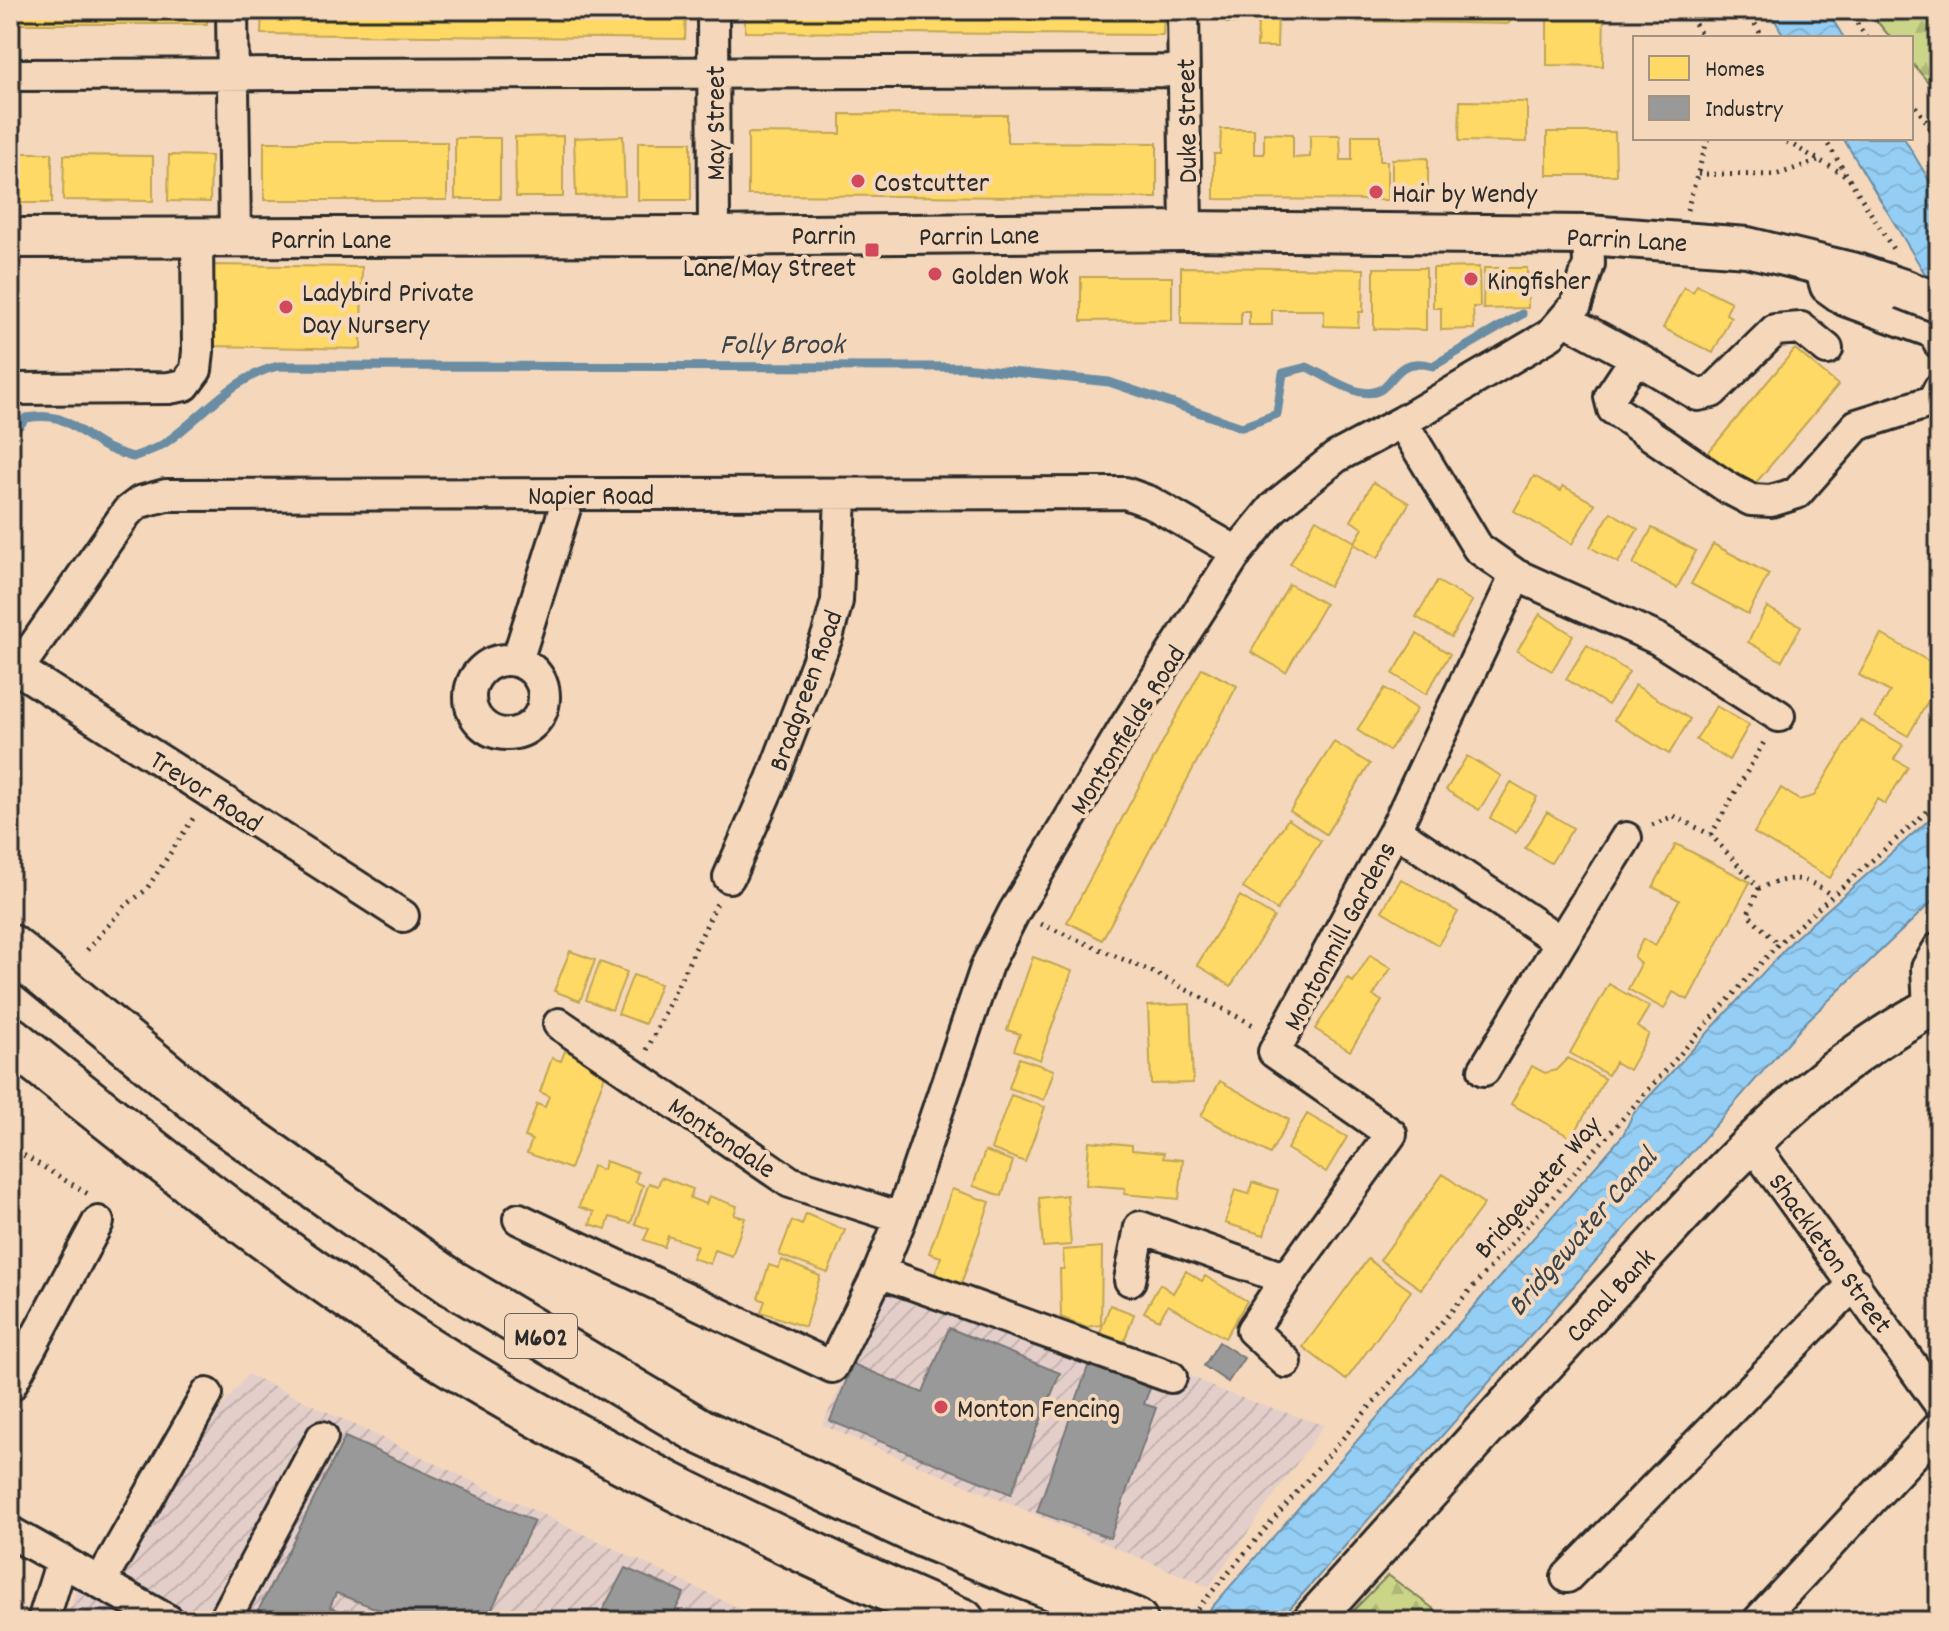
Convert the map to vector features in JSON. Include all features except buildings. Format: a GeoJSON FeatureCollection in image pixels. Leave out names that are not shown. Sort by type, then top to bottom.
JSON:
{"type":"FeatureCollection","features":[{"type":"Feature","properties":{"kind":"highway","name":"M602"},"geometry":{"type":"LineString","coordinates":[[10,947],[219,1118],[465,1291],[700,1431],[924,1535],[1135,1621]]}},
{"type":"Feature","properties":{"kind":"highway","name":"M602"},"geometry":{"type":"LineString","coordinates":[[10,1039],[171,1169],[277,1248],[495,1391],[589,1443],[785,1543],[962,1621]]}},
{"type":"Feature","properties":{"kind":"main road","name":"Parrin Lane"},"geometry":{"type":"LineString","coordinates":[[10,238],[1186,231],[1590,235],[1747,247],[1819,264],[1939,303]]}},
{"type":"Feature","properties":{"kind":"main road","name":"Canal Bank"},"geometry":{"type":"LineString","coordinates":[[1312,1621],[1453,1463],[1751,1142],[1819,1081],[1934,1006]]}},
{"type":"Feature","properties":{"kind":"street"},"geometry":{"type":"LineString","coordinates":[[232,10],[235,238]]}},
{"type":"Feature","properties":{"kind":"street","name":"May Street"},"geometry":{"type":"LineString","coordinates":[[713,10],[714,236]]}},
{"type":"Feature","properties":{"kind":"street","name":"Duke Street"},"geometry":{"type":"LineString","coordinates":[[1183,10],[1186,231]]}},
{"type":"Feature","properties":{"kind":"street"},"geometry":{"type":"LineString","coordinates":[[10,75],[1184,71]]}},
{"type":"Feature","properties":{"kind":"street","name":"Montonfields Road"},"geometry":{"type":"LineString","coordinates":[[519,1219],[832,1367],[879,1272],[901,1218],[987,965],[1014,912],[1126,725],[1237,552],[1273,508],[1336,457],[1550,335],[1576,305],[1589,264],[1590,235]]}},
{"type":"Feature","properties":{"kind":"street"},"geometry":{"type":"LineString","coordinates":[[10,389],[169,388],[185,385],[196,370],[198,351],[197,238]]}},
{"type":"Feature","properties":{"kind":"street"},"geometry":{"type":"LineString","coordinates":[[1819,264],[1826,287],[1844,300],[1935,333],[1939,343]]}},
{"type":"Feature","properties":{"kind":"street"},"geometry":{"type":"LineString","coordinates":[[1564,319],[1698,395],[1712,392],[1775,330],[1801,328],[1827,349]]}},
{"type":"Feature","properties":{"kind":"street"},"geometry":{"type":"LineString","coordinates":[[1636,358],[1610,397],[1613,409],[1728,488],[1751,500],[1771,501],[1797,493],[1857,425],[1933,401],[1939,389]]}},
{"type":"Feature","properties":{"kind":"street"},"geometry":{"type":"LineString","coordinates":[[1402,422],[1478,548],[1516,575],[1658,639],[1779,716]]}},
{"type":"Feature","properties":{"kind":"street","name":"Napier Road"},"geometry":{"type":"LineString","coordinates":[[14,667],[116,525],[127,512],[152,497],[1125,493],[1150,502],[1237,552]]}},
{"type":"Feature","properties":{"kind":"street","name":"Bradgreen Road"},"geometry":{"type":"LineString","coordinates":[[729,877],[772,779],[828,634],[837,601],[841,494]]}},
{"type":"Feature","properties":{"kind":"street"},"geometry":{"type":"LineString","coordinates":[[517,661],[569,495]]}},
{"type":"Feature","properties":{"kind":"street","name":"Montonmill Gardens"},"geometry":{"type":"LineString","coordinates":[[1286,1362],[1252,1330],[1391,1134],[1274,1052],[1395,830],[1516,575]]}},
{"type":"Feature","properties":{"kind":"street","name":"Trevor Road"},"geometry":{"type":"LineString","coordinates":[[14,667],[403,916]]}},
{"type":"Feature","properties":{"kind":"street","name":"Montonmill Gardens"},"geometry":{"type":"LineString","coordinates":[[1395,830],[1561,942]]}},
{"type":"Feature","properties":{"kind":"street"},"geometry":{"type":"LineString","coordinates":[[1484,1070],[1626,838]]}},
{"type":"Feature","properties":{"kind":"street"},"geometry":{"type":"LineString","coordinates":[[1934,1006],[1927,968],[1939,948]]}},
{"type":"Feature","properties":{"kind":"street","name":"Montondale"},"geometry":{"type":"LineString","coordinates":[[559,1024],[790,1182],[901,1218]]}},
{"type":"Feature","properties":{"kind":"street","name":"Shackleton Street"},"geometry":{"type":"LineString","coordinates":[[1751,1142],[1939,1403]]}},
{"type":"Feature","properties":{"kind":"street"},"geometry":{"type":"LineString","coordinates":[[10,1386],[98,1222]]}},
{"type":"Feature","properties":{"kind":"street"},"geometry":{"type":"LineString","coordinates":[[1130,1280],[1140,1227],[1286,1279]]}},
{"type":"Feature","properties":{"kind":"street"},"geometry":{"type":"LineString","coordinates":[[879,1272],[1171,1377]]}},
{"type":"Feature","properties":{"kind":"street"},"geometry":{"type":"LineString","coordinates":[[1567,1577],[1855,1283]]}},
{"type":"Feature","properties":{"kind":"street"},"geometry":{"type":"LineString","coordinates":[[101,1581],[207,1394]]}},
{"type":"Feature","properties":{"kind":"street"},"geometry":{"type":"LineString","coordinates":[[1758,1621],[1939,1427]]}},
{"type":"Feature","properties":{"kind":"street"},"geometry":{"type":"LineString","coordinates":[[224,1621],[322,1437]]}},
{"type":"Feature","properties":{"kind":"street"},"geometry":{"type":"LineString","coordinates":[[10,1532],[169,1621]]}},
{"type":"Feature","properties":{"kind":"street"},"geometry":{"type":"LineString","coordinates":[[43,1621],[62,1560]]}},
{"type":"Feature","properties":{"kind":"path"},"geometry":{"type":"LineString","coordinates":[[1687,10],[1702,36]]}},
{"type":"Feature","properties":{"kind":"path"},"geometry":{"type":"LineString","coordinates":[[1747,10],[1762,36]]}},
{"type":"Feature","properties":{"kind":"path"},"geometry":{"type":"LineString","coordinates":[[1848,10],[1866,36]]}},
{"type":"Feature","properties":{"kind":"path"},"geometry":{"type":"LineString","coordinates":[[1913,103],[1939,139]]}},
{"type":"Feature","properties":{"kind":"path"},"geometry":{"type":"LineString","coordinates":[[1689,206],[1707,140]]}},
{"type":"Feature","properties":{"kind":"path"},"geometry":{"type":"LineString","coordinates":[[1784,140],[1846,175]]}},
{"type":"Feature","properties":{"kind":"path"},"geometry":{"type":"LineString","coordinates":[[1825,140],[1871,216]]}},
{"type":"Feature","properties":{"kind":"path"},"geometry":{"type":"LineString","coordinates":[[1698,174],[1776,175],[1820,160]]}},
{"type":"Feature","properties":{"kind":"path"},"geometry":{"type":"LineString","coordinates":[[1711,835],[1779,716]]}},
{"type":"Feature","properties":{"kind":"path"},"geometry":{"type":"LineString","coordinates":[[87,950],[125,906],[146,890],[210,792]]}},
{"type":"Feature","properties":{"kind":"path","name":"Bridgewater Way"},"geometry":{"type":"LineString","coordinates":[[1187,1621],[1447,1316],[1778,944],[1939,801]]}},
{"type":"Feature","properties":{"kind":"path"},"geometry":{"type":"LineString","coordinates":[[1626,838],[1674,816],[1711,835],[1759,888]]}},
{"type":"Feature","properties":{"kind":"path"},"geometry":{"type":"LineString","coordinates":[[635,1076],[729,877]]}},
{"type":"Feature","properties":{"kind":"path"},"geometry":{"type":"LineString","coordinates":[[1778,944],[1748,914],[1759,888],[1784,878],[1811,881],[1831,895]]}},
{"type":"Feature","properties":{"kind":"path"},"geometry":{"type":"LineString","coordinates":[[1014,912],[1155,973],[1281,1040]]}},
{"type":"Feature","properties":{"kind":"path"},"geometry":{"type":"LineString","coordinates":[[10,1147],[106,1204],[98,1222]]}},
{"type":"Feature","properties":{"kind":"shaded area"},"geometry":{"type":"Polygon","coordinates":[[[893,1277],[1156,1357],[1218,1390],[1324,1425],[1209,1587],[822,1425],[893,1277]]]}},
{"type":"Feature","properties":{"kind":"shaded area"},"geometry":{"type":"Polygon","coordinates":[[[248,1374],[766,1621],[66,1621],[76,1590],[248,1374]]]}},
{"type":"Feature","properties":{"kind":"green space"},"geometry":{"type":"Polygon","coordinates":[[[1867,10],[1939,10],[1939,95],[1913,64],[1913,36],[1889,36],[1867,10]]]}},
{"type":"Feature","properties":{"kind":"green space"},"geometry":{"type":"Polygon","coordinates":[[[1388,1575],[1450,1621],[1343,1621],[1388,1575]]]}},
{"type":"Feature","properties":{"kind":"water"},"geometry":{"type":"Polygon","coordinates":[[[1769,10],[1827,10],[1843,36],[1784,36],[1769,10]]]}},
{"type":"Feature","properties":{"kind":"water"},"geometry":{"type":"Polygon","coordinates":[[[1844,140],[1905,140],[1939,197],[1939,297],[1844,140]]]}},
{"type":"Feature","properties":{"kind":"water","name":"Bridgewater Canal"},"geometry":{"type":"Polygon","coordinates":[[[1939,811],[1939,895],[1807,1021],[1279,1621],[1200,1621],[1623,1135],[1633,1114],[1795,938],[1939,811]]]}},
{"type":"Feature","properties":{"kind":"waterway","name":"Folly Brook"},"geometry":{"type":"LineString","coordinates":[[10,436],[26,418],[50,417],[68,423],[106,448],[133,457],[164,444],[233,387],[278,366],[963,367],[1109,382],[1242,427],[1277,414],[1283,373],[1307,367],[1347,388],[1373,392],[1381,389],[1399,370],[1418,364],[1433,366],[1522,314]]}},
{"type":"Feature","properties":{"kind":"place","name":"Costcutter"},"geometry":{"type":"Point","coordinates":[858,181]}},
{"type":"Feature","properties":{"kind":"place","name":"Hair by Wendy"},"geometry":{"type":"Point","coordinates":[1376,192]}},
{"type":"Feature","properties":{"kind":"place","name":"Parrin Lane/May Street"},"geometry":{"type":"Point","coordinates":[872,250]}},
{"type":"Feature","properties":{"kind":"place","name":"Golden Wok"},"geometry":{"type":"Point","coordinates":[935,274]}},
{"type":"Feature","properties":{"kind":"place","name":"Kingfisher"},"geometry":{"type":"Point","coordinates":[1471,279]}},
{"type":"Feature","properties":{"kind":"place","name":"Ladybird Private Day Nursery"},"geometry":{"type":"Point","coordinates":[286,307]}},
{"type":"Feature","properties":{"kind":"place","name":"Monton Fencing"},"geometry":{"type":"Point","coordinates":[941,1407]}}]}
